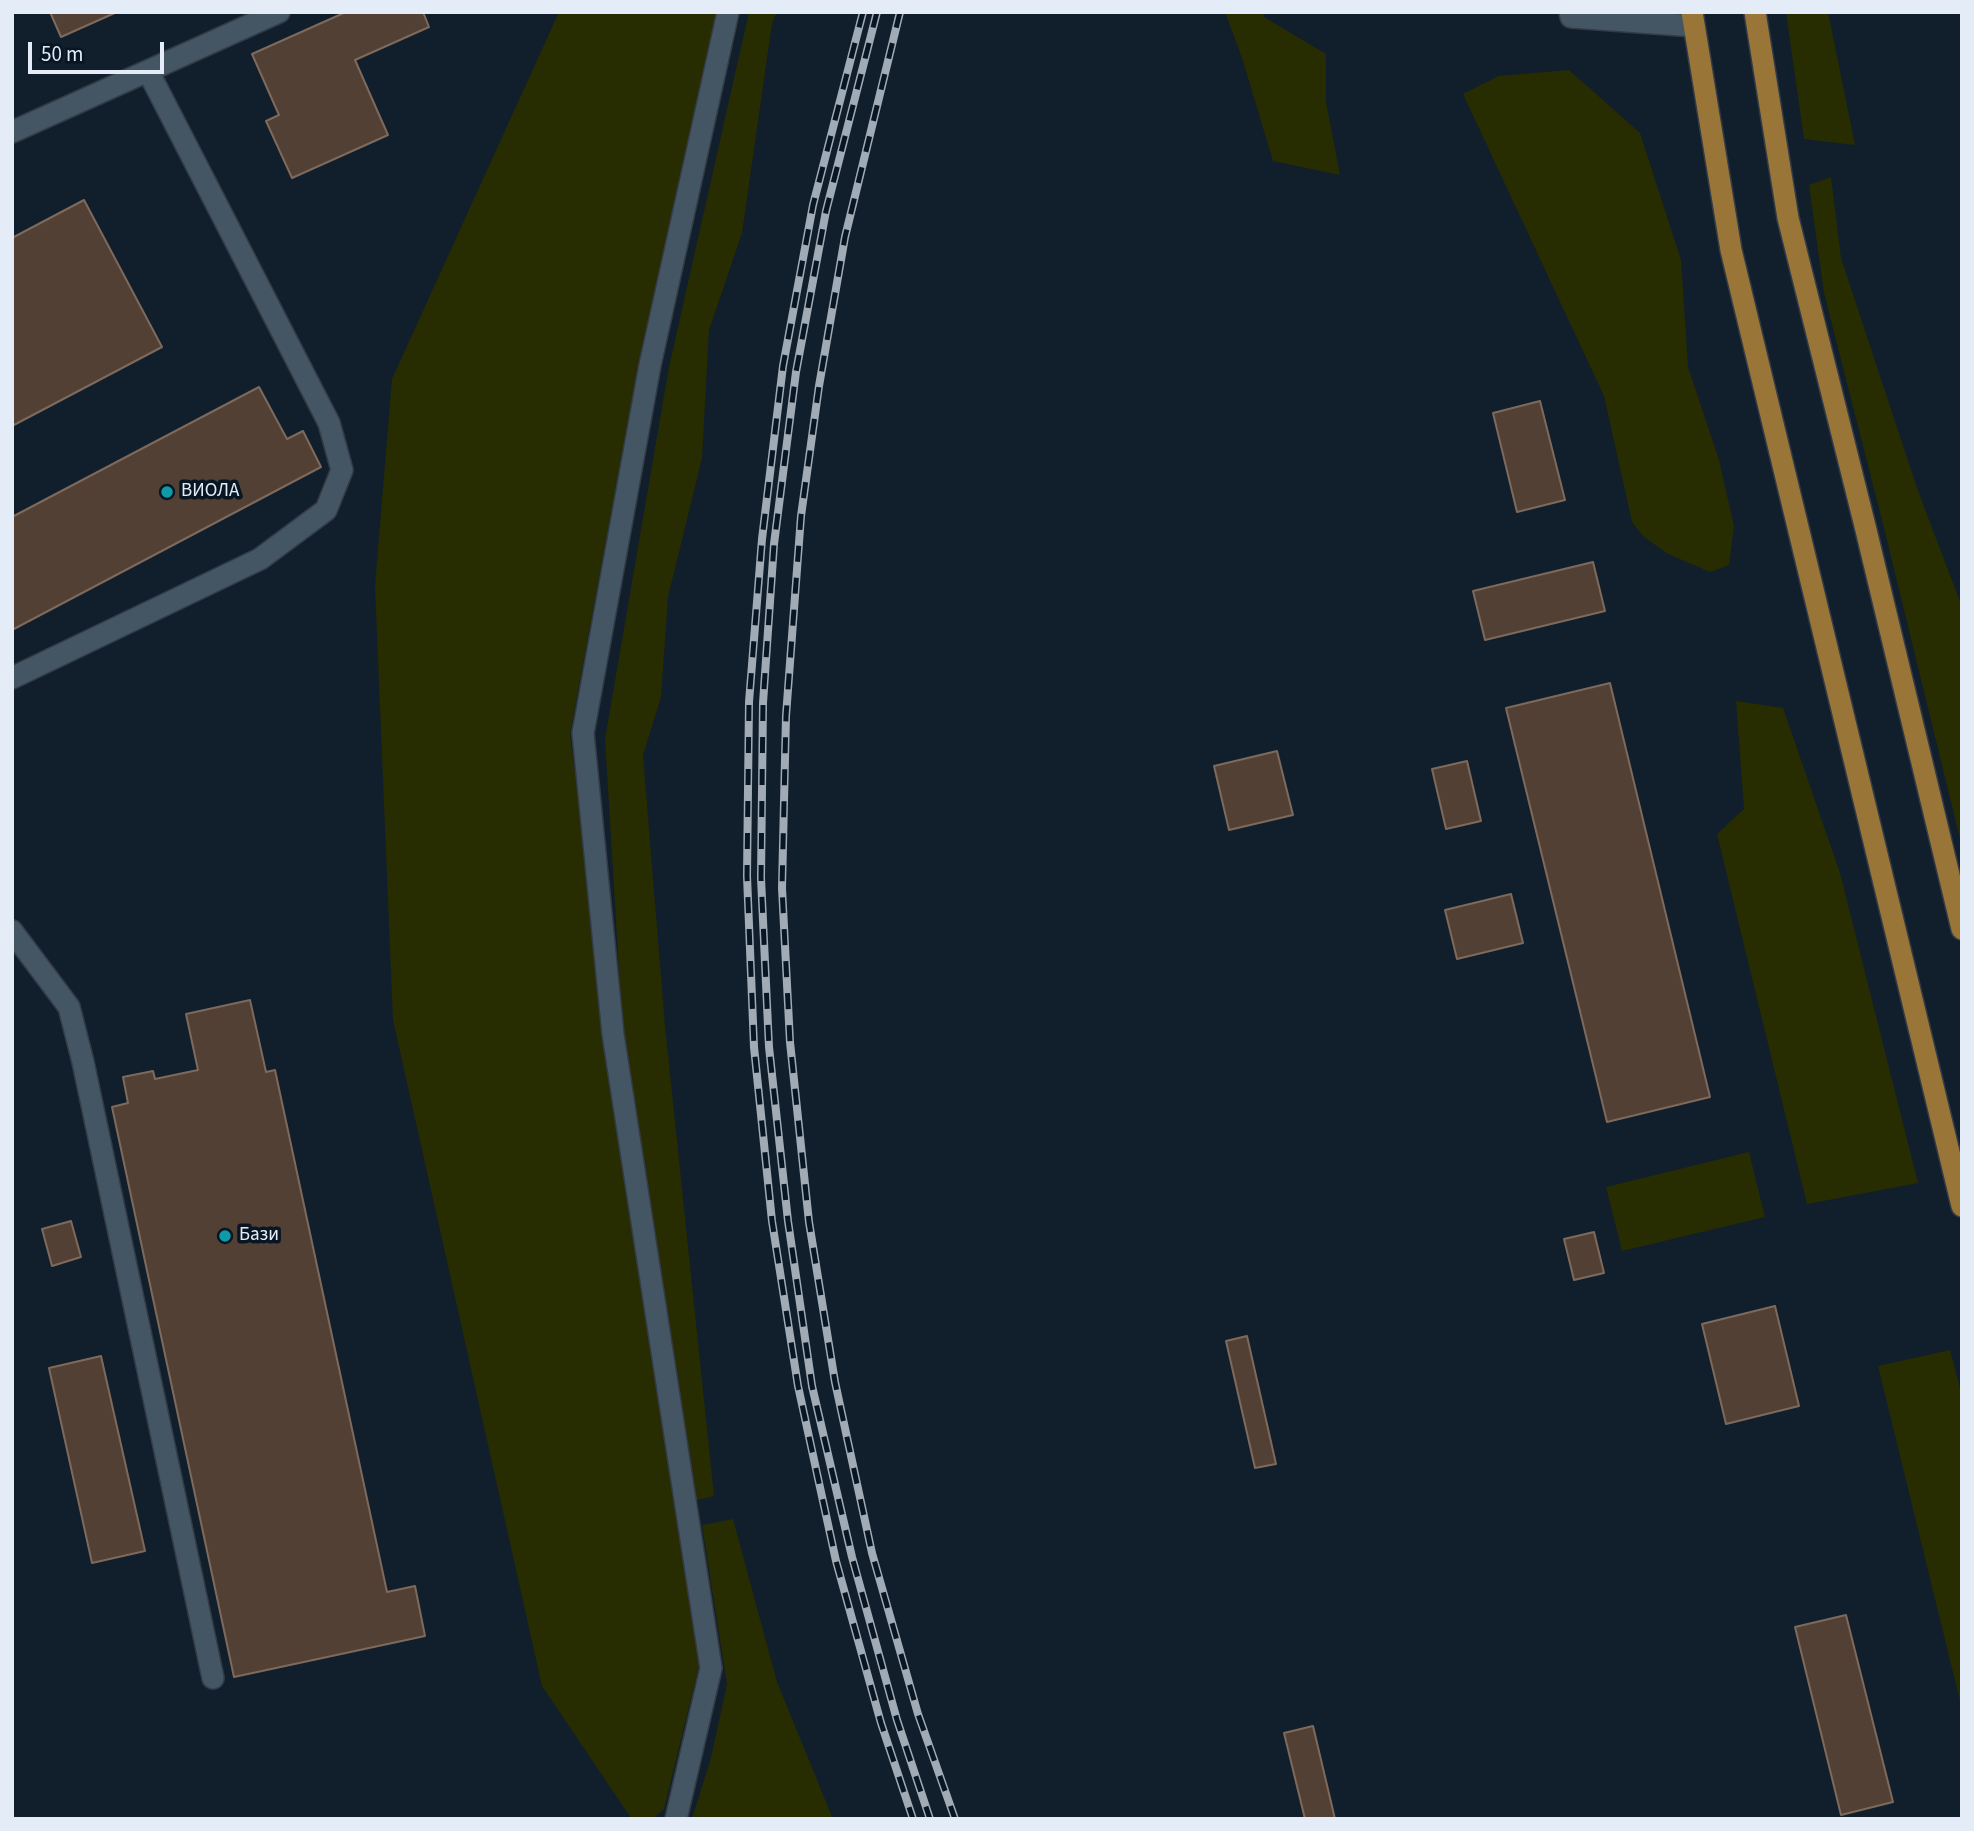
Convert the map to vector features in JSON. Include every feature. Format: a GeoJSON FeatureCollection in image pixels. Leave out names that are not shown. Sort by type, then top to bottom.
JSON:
{"type":"FeatureCollection","features":[{"type":"Feature","properties":{"kind":"main road"},"geometry":{"type":"LineString","coordinates":[[1755,12],[1788,218],[1962,929]]}},
{"type":"Feature","properties":{"kind":"main road"},"geometry":{"type":"LineString","coordinates":[[1693,19],[1731,250],[1962,1206]]}},
{"type":"Feature","properties":{"kind":"street"},"geometry":{"type":"LineString","coordinates":[[12,132],[279,12]]}},
{"type":"Feature","properties":{"kind":"street"},"geometry":{"type":"LineString","coordinates":[[676,1819],[711,1668],[613,1034],[583,733],[650,365],[728,12]]}},
{"type":"Feature","properties":{"kind":"street"},"geometry":{"type":"LineString","coordinates":[[1570,12],[1571,17],[1693,19]]}},
{"type":"Feature","properties":{"kind":"street"},"geometry":{"type":"LineString","coordinates":[[12,678],[260,559],[326,510],[342,470],[329,423],[148,71]]}},
{"type":"Feature","properties":{"kind":"street"},"geometry":{"type":"LineString","coordinates":[[12,931],[69,1007],[83,1062],[213,1678]]}},
{"type":"Feature","properties":{"kind":"green space"},"geometry":{"type":"Polygon","coordinates":[[[559,12],[718,12],[639,361],[570,734],[607,1034],[699,1666],[664,1809],[653,1819],[631,1818],[542,1686],[393,1020],[375,586],[392,379],[559,12]]]}},
{"type":"Feature","properties":{"kind":"green space"},"geometry":{"type":"Polygon","coordinates":[[[749,12],[777,12],[772,23],[742,233],[709,330],[702,458],[668,597],[661,697],[643,755],[665,1026],[714,1496],[694,1501],[623,1037],[605,739],[669,367],[749,12]]]}},
{"type":"Feature","properties":{"kind":"green space"},"geometry":{"type":"Polygon","coordinates":[[[1225,12],[1263,12],[1264,17],[1326,54],[1326,102],[1340,175],[1273,161],[1243,61],[1225,12]]]}},
{"type":"Feature","properties":{"kind":"green space"},"geometry":{"type":"Polygon","coordinates":[[[1786,12],[1828,12],[1855,145],[1804,139],[1786,12]]]}},
{"type":"Feature","properties":{"kind":"green space"},"geometry":{"type":"Polygon","coordinates":[[[1569,70],[1640,133],[1681,260],[1688,367],[1719,460],[1734,526],[1729,565],[1710,572],[1668,554],[1644,537],[1632,522],[1604,396],[1463,94],[1499,76],[1569,70]]]}},
{"type":"Feature","properties":{"kind":"green space"},"geometry":{"type":"Polygon","coordinates":[[[1831,177],[1841,258],[1917,488],[1962,607],[1962,847],[1824,293],[1809,185],[1831,177]]]}},
{"type":"Feature","properties":{"kind":"green space"},"geometry":{"type":"Polygon","coordinates":[[[1736,701],[1783,708],[1840,873],[1918,1183],[1807,1204],[1717,834],[1744,809],[1736,701]]]}},
{"type":"Feature","properties":{"kind":"green space"},"geometry":{"type":"Polygon","coordinates":[[[1749,1152],[1765,1217],[1622,1251],[1606,1187],[1749,1152]]]}},
{"type":"Feature","properties":{"kind":"green space"},"geometry":{"type":"Polygon","coordinates":[[[1950,1350],[1962,1396],[1962,1709],[1878,1366],[1950,1350]]]}},
{"type":"Feature","properties":{"kind":"green space"},"geometry":{"type":"Polygon","coordinates":[[[733,1519],[777,1682],[833,1819],[692,1819],[711,1758],[727,1684],[702,1525],[733,1519]]]}},
{"type":"Feature","properties":{"kind":"building"},"geometry":{"type":"Polygon","coordinates":[[[50,12],[117,12],[61,37],[50,12]]]}},
{"type":"Feature","properties":{"kind":"building"},"geometry":{"type":"Polygon","coordinates":[[[346,12],[423,12],[429,27],[355,60],[388,135],[292,178],[266,121],[279,115],[252,54],[346,12]]]}},
{"type":"Feature","properties":{"kind":"building"},"geometry":{"type":"Polygon","coordinates":[[[84,200],[162,347],[12,426],[12,238],[84,200]]]}},
{"type":"Feature","properties":{"kind":"building","name":"ВИОЛА"},"geometry":{"type":"Polygon","coordinates":[[[259,387],[287,439],[303,431],[321,467],[12,630],[12,517],[259,387]]]}},
{"type":"Feature","properties":{"kind":"building"},"geometry":{"type":"Polygon","coordinates":[[[1540,401],[1565,500],[1517,512],[1493,413],[1540,401]]]}},
{"type":"Feature","properties":{"kind":"building"},"geometry":{"type":"Polygon","coordinates":[[[1593,562],[1605,611],[1485,640],[1473,591],[1593,562]]]}},
{"type":"Feature","properties":{"kind":"building"},"geometry":{"type":"Polygon","coordinates":[[[1610,683],[1710,1097],[1607,1122],[1506,708],[1610,683]]]}},
{"type":"Feature","properties":{"kind":"building"},"geometry":{"type":"Polygon","coordinates":[[[1277,751],[1293,815],[1229,830],[1214,766],[1277,751]]]}},
{"type":"Feature","properties":{"kind":"building"},"geometry":{"type":"Polygon","coordinates":[[[1467,761],[1481,821],[1446,829],[1432,769],[1467,761]]]}},
{"type":"Feature","properties":{"kind":"building"},"geometry":{"type":"Polygon","coordinates":[[[1511,894],[1523,943],[1457,959],[1445,910],[1511,894]]]}},
{"type":"Feature","properties":{"kind":"building","name":"Бази"},"geometry":{"type":"Polygon","coordinates":[[[250,1000],[266,1072],[275,1070],[387,1592],[415,1586],[425,1636],[234,1677],[112,1107],[128,1103],[123,1077],[153,1071],[155,1079],[198,1070],[186,1014],[250,1000]]]}},
{"type":"Feature","properties":{"kind":"building"},"geometry":{"type":"Polygon","coordinates":[[[71,1221],[81,1257],[52,1266],[42,1229],[71,1221]]]}},
{"type":"Feature","properties":{"kind":"building"},"geometry":{"type":"Polygon","coordinates":[[[1594,1232],[1604,1273],[1574,1280],[1564,1239],[1594,1232]]]}},
{"type":"Feature","properties":{"kind":"building"},"geometry":{"type":"Polygon","coordinates":[[[1775,1306],[1799,1406],[1726,1424],[1702,1324],[1775,1306]]]}},
{"type":"Feature","properties":{"kind":"building"},"geometry":{"type":"Polygon","coordinates":[[[1247,1336],[1276,1464],[1255,1468],[1226,1341],[1247,1336]]]}},
{"type":"Feature","properties":{"kind":"building"},"geometry":{"type":"Polygon","coordinates":[[[101,1356],[145,1551],[92,1563],[49,1368],[101,1356]]]}},
{"type":"Feature","properties":{"kind":"building"},"geometry":{"type":"Polygon","coordinates":[[[1846,1615],[1893,1802],[1841,1815],[1795,1627],[1846,1615]]]}},
{"type":"Feature","properties":{"kind":"building"},"geometry":{"type":"Polygon","coordinates":[[[1313,1726],[1335,1819],[1305,1819],[1284,1733],[1313,1726]]]}},
{"type":"Feature","properties":{"kind":"railway"},"geometry":{"type":"LineString","coordinates":[[863,12],[813,205],[783,366],[762,539],[749,702],[747,876],[754,1047],[772,1221],[798,1386],[836,1561],[881,1723],[913,1819]]}},
{"type":"Feature","properties":{"kind":"railway"},"geometry":{"type":"LineString","coordinates":[[877,12],[826,211],[796,372],[774,544],[763,703],[761,878],[769,1047],[788,1221],[812,1386],[852,1557],[897,1720],[930,1819]]}},
{"type":"Feature","properties":{"kind":"railway"},"geometry":{"type":"LineString","coordinates":[[900,12],[845,237],[819,386],[801,516],[786,716],[782,888],[790,1042],[809,1222],[835,1382],[872,1553],[918,1714],[955,1819]]}},
{"type":"Feature","properties":{"kind":"place","name":"ВИОЛА"},"geometry":{"type":"Point","coordinates":[167,492]}},
{"type":"Feature","properties":{"kind":"place","name":"Бази"},"geometry":{"type":"Point","coordinates":[225,1236]}}]}
